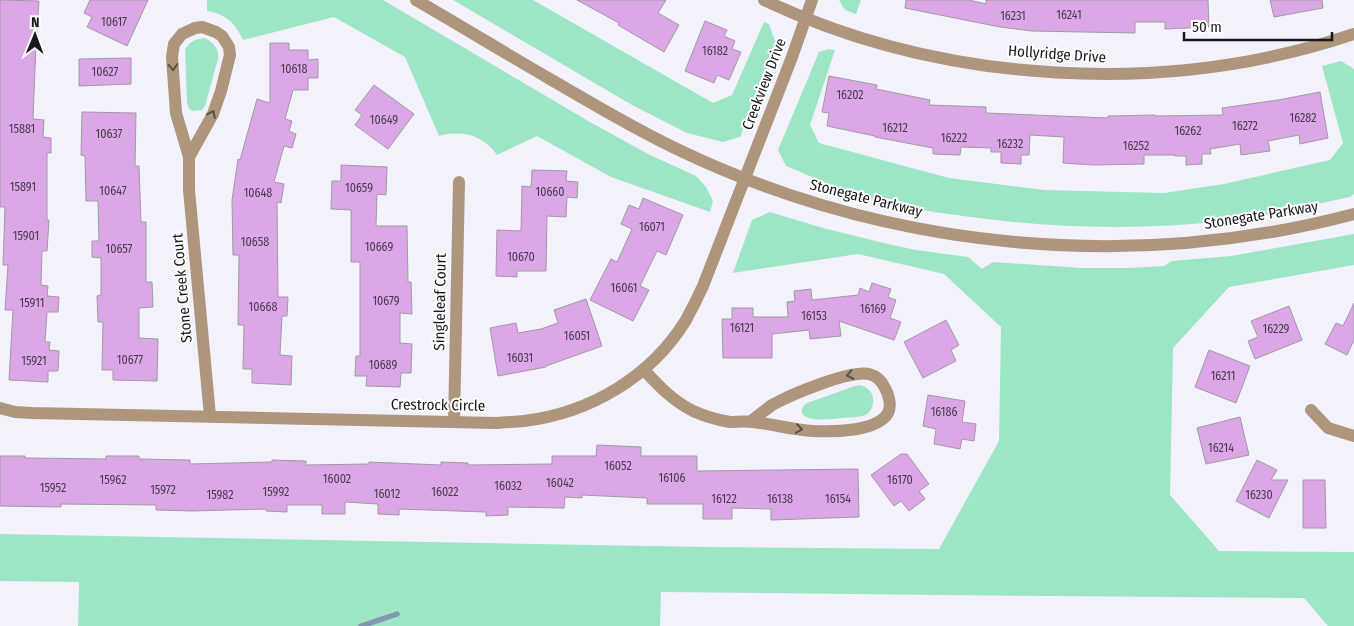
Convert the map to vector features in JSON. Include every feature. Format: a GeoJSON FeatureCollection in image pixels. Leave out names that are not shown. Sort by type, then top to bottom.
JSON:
{"type":"FeatureCollection","features":[{"type":"Feature","properties":{"kind":"street","name":"Stonegate Parkway"},"geometry":{"type":"LineString","coordinates":[[416,0],[590,102],[681,151],[792,196],[895,224],[952,234],[1022,242],[1062,245],[1144,246],[1216,240],[1309,225],[1354,214]]}},
{"type":"Feature","properties":{"kind":"street","name":"Hollyridge Drive"},"geometry":{"type":"LineString","coordinates":[[764,0],[806,18],[885,45],[937,57],[988,65],[1083,74],[1147,73],[1196,69],[1304,50],[1354,34]]}},
{"type":"Feature","properties":{"kind":"street","name":"Creekview Drive"},"geometry":{"type":"LineString","coordinates":[[745,178],[812,0]]}},
{"type":"Feature","properties":{"kind":"street","name":"Stone Creek Court"},"geometry":{"type":"LineString","coordinates":[[189,157],[213,114],[221,92],[230,55],[229,47],[222,36],[202,27],[194,28],[182,34],[174,44],[172,58],[176,113],[189,157],[189,190],[210,416]]}},
{"type":"Feature","properties":{"kind":"street","name":"Crestrock Circle"},"geometry":{"type":"LineString","coordinates":[[0,408],[14,412],[32,413],[454,422],[524,421],[568,412],[588,404],[644,370],[666,346],[686,319],[703,286],[745,178]]}},
{"type":"Feature","properties":{"kind":"street","name":"Singleleaf Court"},"geometry":{"type":"LineString","coordinates":[[454,422],[459,182]]}},
{"type":"Feature","properties":{"kind":"street"},"geometry":{"type":"LineString","coordinates":[[644,370],[667,394],[694,412],[731,422],[751,421],[812,431],[859,428],[874,425],[882,420],[888,412],[890,402],[883,382],[876,376],[857,373],[846,375],[790,396],[771,406],[751,421]]}},
{"type":"Feature","properties":{"kind":"street"},"geometry":{"type":"LineString","coordinates":[[1311,410],[1328,428],[1354,436]]}},
{"type":"Feature","properties":{"kind":"green space"},"geometry":{"type":"Polygon","coordinates":[[[207,0],[383,0],[590,122],[648,154],[696,176],[706,187],[713,201],[710,212],[611,177],[537,136],[497,155],[485,143],[471,136],[448,134],[439,136],[405,57],[334,17],[243,40],[229,20],[220,14],[207,11],[207,0]]]}},
{"type":"Feature","properties":{"kind":"green space"},"geometry":{"type":"Polygon","coordinates":[[[453,0],[533,0],[713,103],[732,95],[764,22],[769,24],[776,44],[740,137],[723,142],[687,133],[632,105],[453,0]]]}},
{"type":"Feature","properties":{"kind":"green space"},"geometry":{"type":"Polygon","coordinates":[[[839,0],[861,0],[856,14],[845,10],[839,0]]]}},
{"type":"Feature","properties":{"kind":"green space"},"geometry":{"type":"Polygon","coordinates":[[[205,38],[215,46],[218,52],[218,59],[205,106],[202,110],[193,111],[189,109],[187,103],[185,50],[193,41],[205,38]]]}},
{"type":"Feature","properties":{"kind":"green space"},"geometry":{"type":"Polygon","coordinates":[[[829,49],[835,50],[810,125],[819,143],[949,178],[1044,190],[1164,193],[1224,184],[1330,160],[1343,143],[1322,66],[1341,61],[1354,69],[1354,194],[1350,197],[1261,216],[1187,224],[1112,227],[1000,221],[922,210],[869,199],[786,166],[778,150],[819,52],[829,49]]]}},
{"type":"Feature","properties":{"kind":"green space"},"geometry":{"type":"Polygon","coordinates":[[[770,212],[823,228],[888,244],[968,257],[982,269],[993,262],[1082,268],[1164,266],[1172,261],[1231,256],[1354,234],[1354,265],[1229,287],[1173,348],[1170,495],[1219,551],[1354,552],[1354,626],[1328,626],[1304,598],[661,592],[660,626],[78,626],[79,582],[0,581],[0,534],[704,547],[939,549],[999,441],[1001,327],[944,274],[858,254],[733,273],[752,220],[770,212]]]}},
{"type":"Feature","properties":{"kind":"green space"},"geometry":{"type":"Polygon","coordinates":[[[860,385],[872,393],[873,398],[872,408],[865,415],[833,419],[813,419],[808,418],[802,412],[803,407],[807,403],[860,385]]]}},
{"type":"Feature","properties":{"kind":"building"},"geometry":{"type":"Polygon","coordinates":[[[0,0],[39,1],[33,119],[44,120],[43,137],[51,138],[51,153],[47,153],[47,220],[49,220],[47,251],[42,251],[41,285],[48,286],[47,296],[59,297],[58,312],[47,312],[45,342],[50,342],[49,350],[59,351],[58,371],[48,371],[48,382],[9,380],[13,310],[5,310],[8,265],[3,265],[5,207],[0,207],[0,0]]]}},
{"type":"Feature","properties":{"kind":"building"},"geometry":{"type":"Polygon","coordinates":[[[90,0],[148,0],[127,46],[87,27],[92,17],[84,13],[90,0]]]}},
{"type":"Feature","properties":{"kind":"building"},"geometry":{"type":"Polygon","coordinates":[[[577,0],[666,0],[658,13],[679,25],[664,52],[618,25],[619,23],[577,0]]]}},
{"type":"Feature","properties":{"kind":"building"},"geometry":{"type":"Polygon","coordinates":[[[906,0],[969,0],[986,4],[986,0],[1208,0],[1209,27],[1165,29],[1165,22],[1135,22],[1135,33],[1032,31],[1000,27],[905,8],[906,0]]]}},
{"type":"Feature","properties":{"kind":"building"},"geometry":{"type":"Polygon","coordinates":[[[1270,0],[1322,0],[1323,8],[1274,17],[1270,0]]]}},
{"type":"Feature","properties":{"kind":"building"},"geometry":{"type":"Polygon","coordinates":[[[705,21],[727,30],[724,36],[735,41],[732,49],[741,52],[729,80],[717,75],[714,83],[685,71],[705,21]]]}},
{"type":"Feature","properties":{"kind":"building"},"geometry":{"type":"Polygon","coordinates":[[[270,43],[289,43],[289,50],[308,50],[308,60],[318,59],[318,78],[308,78],[308,90],[293,90],[285,119],[292,121],[289,131],[296,134],[292,148],[284,146],[274,182],[284,184],[281,203],[277,202],[278,297],[288,297],[287,316],[282,316],[280,355],[292,356],[291,385],[252,383],[252,369],[243,369],[244,325],[238,325],[239,255],[233,255],[232,200],[238,159],[240,160],[257,99],[270,103],[270,43]]]}},
{"type":"Feature","properties":{"kind":"building"},"geometry":{"type":"Polygon","coordinates":[[[131,58],[131,84],[79,86],[79,59],[131,58]]]}},
{"type":"Feature","properties":{"kind":"building"},"geometry":{"type":"Polygon","coordinates":[[[829,76],[877,85],[876,89],[930,100],[929,105],[986,107],[986,113],[1108,118],[1108,116],[1223,115],[1222,108],[1320,92],[1328,138],[1300,144],[1299,135],[1268,141],[1270,151],[1241,155],[1240,144],[1210,149],[1211,154],[1202,154],[1202,164],[1186,165],[1186,156],[1144,155],[1144,164],[1093,165],[1063,163],[1064,137],[1030,135],[1029,155],[1021,155],[1021,164],[1001,163],[1001,152],[991,152],[991,148],[961,147],[960,155],[933,154],[933,148],[827,126],[829,113],[822,112],[829,76]]]}},
{"type":"Feature","properties":{"kind":"building"},"geometry":{"type":"Polygon","coordinates":[[[374,85],[414,114],[388,149],[355,125],[362,115],[355,110],[374,85]]]}},
{"type":"Feature","properties":{"kind":"building"},"geometry":{"type":"Polygon","coordinates":[[[82,112],[136,113],[135,166],[139,166],[141,222],[146,222],[146,282],[152,282],[153,307],[139,308],[139,338],[158,339],[157,381],[113,380],[113,370],[102,370],[103,322],[98,322],[97,296],[101,295],[101,258],[92,257],[92,241],[99,241],[98,201],[86,201],[85,156],[81,155],[82,112]]]}},
{"type":"Feature","properties":{"kind":"building"},"geometry":{"type":"Polygon","coordinates":[[[341,165],[387,167],[386,195],[377,194],[376,226],[407,226],[408,282],[411,282],[412,314],[400,313],[400,343],[412,344],[411,373],[401,373],[400,387],[366,386],[367,376],[355,376],[356,356],[360,356],[360,262],[351,262],[351,210],[331,209],[332,181],[341,181],[341,165]]]}},
{"type":"Feature","properties":{"kind":"building"},"geometry":{"type":"Polygon","coordinates":[[[532,170],[567,171],[566,181],[578,182],[577,198],[567,197],[566,217],[547,216],[546,271],[517,271],[517,277],[496,276],[497,230],[521,231],[522,186],[531,187],[532,170]]]}},
{"type":"Feature","properties":{"kind":"building"},"geometry":{"type":"Polygon","coordinates":[[[643,198],[683,215],[666,255],[657,251],[640,286],[649,290],[633,321],[590,300],[611,259],[617,262],[632,229],[621,224],[629,205],[639,209],[643,198]]]}},
{"type":"Feature","properties":{"kind":"building"},"geometry":{"type":"Polygon","coordinates":[[[872,283],[891,289],[888,297],[896,300],[890,318],[901,322],[894,340],[839,321],[841,336],[810,339],[809,330],[772,334],[772,358],[723,358],[722,319],[732,319],[732,308],[753,308],[753,317],[788,317],[787,302],[795,301],[794,291],[811,289],[812,300],[858,295],[860,288],[869,292],[872,283]]]}},
{"type":"Feature","properties":{"kind":"building"},"geometry":{"type":"Polygon","coordinates":[[[586,299],[602,346],[546,367],[498,376],[490,328],[516,323],[518,333],[541,329],[558,323],[554,310],[586,299]]]}},
{"type":"Feature","properties":{"kind":"building"},"geometry":{"type":"Polygon","coordinates":[[[1354,303],[1354,340],[1347,355],[1325,344],[1336,323],[1343,326],[1354,303]]]}},
{"type":"Feature","properties":{"kind":"building"},"geometry":{"type":"Polygon","coordinates":[[[1289,306],[1302,340],[1255,359],[1248,341],[1258,337],[1251,321],[1289,306]]]}},
{"type":"Feature","properties":{"kind":"building"},"geometry":{"type":"Polygon","coordinates":[[[946,320],[959,345],[951,350],[956,361],[923,378],[904,342],[946,320]]]}},
{"type":"Feature","properties":{"kind":"building"},"geometry":{"type":"Polygon","coordinates":[[[1209,350],[1250,366],[1236,403],[1195,387],[1209,350]]]}},
{"type":"Feature","properties":{"kind":"building"},"geometry":{"type":"Polygon","coordinates":[[[928,395],[965,401],[962,422],[976,424],[974,441],[962,439],[960,449],[934,444],[936,429],[923,426],[928,395]]]}},
{"type":"Feature","properties":{"kind":"building"},"geometry":{"type":"Polygon","coordinates":[[[1240,417],[1249,455],[1206,464],[1197,428],[1240,417]]]}},
{"type":"Feature","properties":{"kind":"building"},"geometry":{"type":"Polygon","coordinates":[[[597,445],[641,447],[641,456],[697,456],[697,471],[858,469],[859,517],[771,520],[771,509],[732,508],[732,519],[703,519],[703,504],[647,504],[647,498],[582,495],[582,498],[565,497],[564,508],[508,507],[508,515],[486,516],[486,512],[399,509],[399,515],[378,514],[378,504],[345,502],[345,514],[322,514],[322,505],[287,505],[287,512],[266,511],[266,509],[156,510],[156,505],[61,504],[61,507],[0,506],[0,456],[106,459],[106,456],[139,456],[139,459],[190,460],[190,464],[272,462],[272,460],[306,461],[306,465],[369,464],[369,462],[441,465],[441,462],[468,463],[468,465],[552,464],[552,456],[596,456],[597,445]]]}},
{"type":"Feature","properties":{"kind":"building"},"geometry":{"type":"Polygon","coordinates":[[[901,454],[907,454],[929,484],[919,491],[925,499],[909,511],[901,501],[894,506],[871,475],[901,454]]]}},
{"type":"Feature","properties":{"kind":"building"},"geometry":{"type":"Polygon","coordinates":[[[1257,460],[1277,470],[1271,480],[1288,480],[1269,518],[1236,501],[1257,460]]]}},
{"type":"Feature","properties":{"kind":"building"},"geometry":{"type":"Polygon","coordinates":[[[1303,480],[1325,480],[1326,528],[1303,528],[1303,480]]]}},
{"type":"Feature","properties":{"kind":"waterway"},"geometry":{"type":"LineString","coordinates":[[361,626],[397,614]]}}]}
